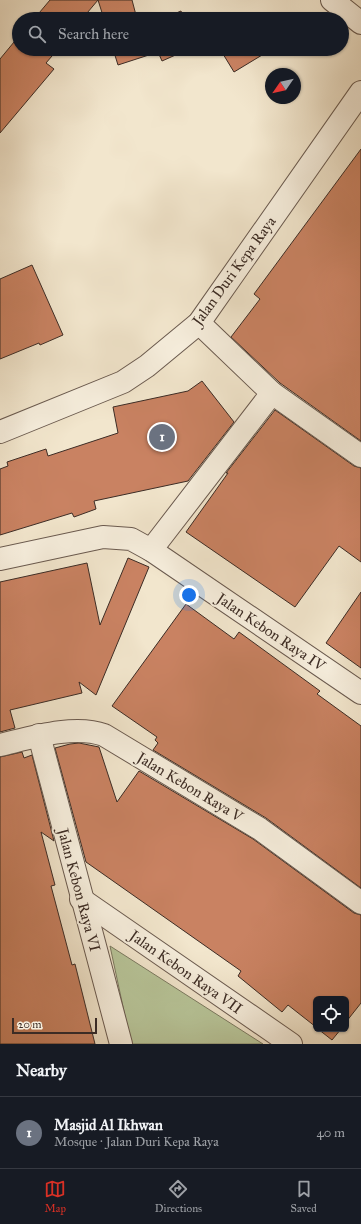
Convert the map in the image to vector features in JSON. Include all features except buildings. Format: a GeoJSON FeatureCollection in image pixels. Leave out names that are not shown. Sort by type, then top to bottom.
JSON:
{"type":"FeatureCollection","features":[{"type":"Feature","properties":{"kind":"street"},"geometry":{"type":"LineString","coordinates":[[332,0],[347,12]]}},
{"type":"Feature","properties":{"kind":"street"},"geometry":{"type":"LineString","coordinates":[[349,13],[361,23]]}},
{"type":"Feature","properties":{"kind":"street","name":"Jalan Duri Kepa Raya"},"geometry":{"type":"LineString","coordinates":[[0,432],[123,382],[204,328],[361,92]]}},
{"type":"Feature","properties":{"kind":"street"},"geometry":{"type":"LineString","coordinates":[[204,328],[272,393],[361,456]]}},
{"type":"Feature","properties":{"kind":"street"},"geometry":{"type":"LineString","coordinates":[[151,550],[272,393]]}},
{"type":"Feature","properties":{"kind":"street","name":"Jalan Kebon Raya IV"},"geometry":{"type":"LineString","coordinates":[[0,559],[103,537],[131,540],[151,550],[361,693]]}},
{"type":"Feature","properties":{"kind":"street","name":"Jalan Kebon Raya V"},"geometry":{"type":"LineString","coordinates":[[0,745],[39,736],[86,730],[104,735],[260,829],[361,903]]}},
{"type":"Feature","properties":{"kind":"street","name":"Jalan Kebon Raya VI"},"geometry":{"type":"LineString","coordinates":[[39,736],[120,1044]]}},
{"type":"Feature","properties":{"kind":"street","name":"Jalan Kebon Raya VII"},"geometry":{"type":"LineString","coordinates":[[81,899],[291,1044]]}},
{"type":"Feature","properties":{"kind":"green space"},"geometry":{"type":"Polygon","coordinates":[[[110,946],[263,1044],[131,1044],[110,946]]]}},
{"type":"Feature","properties":{"kind":"place","name":"Masjid Al Ikhwan"},"geometry":{"type":"Point","coordinates":[162,437]}}]}
